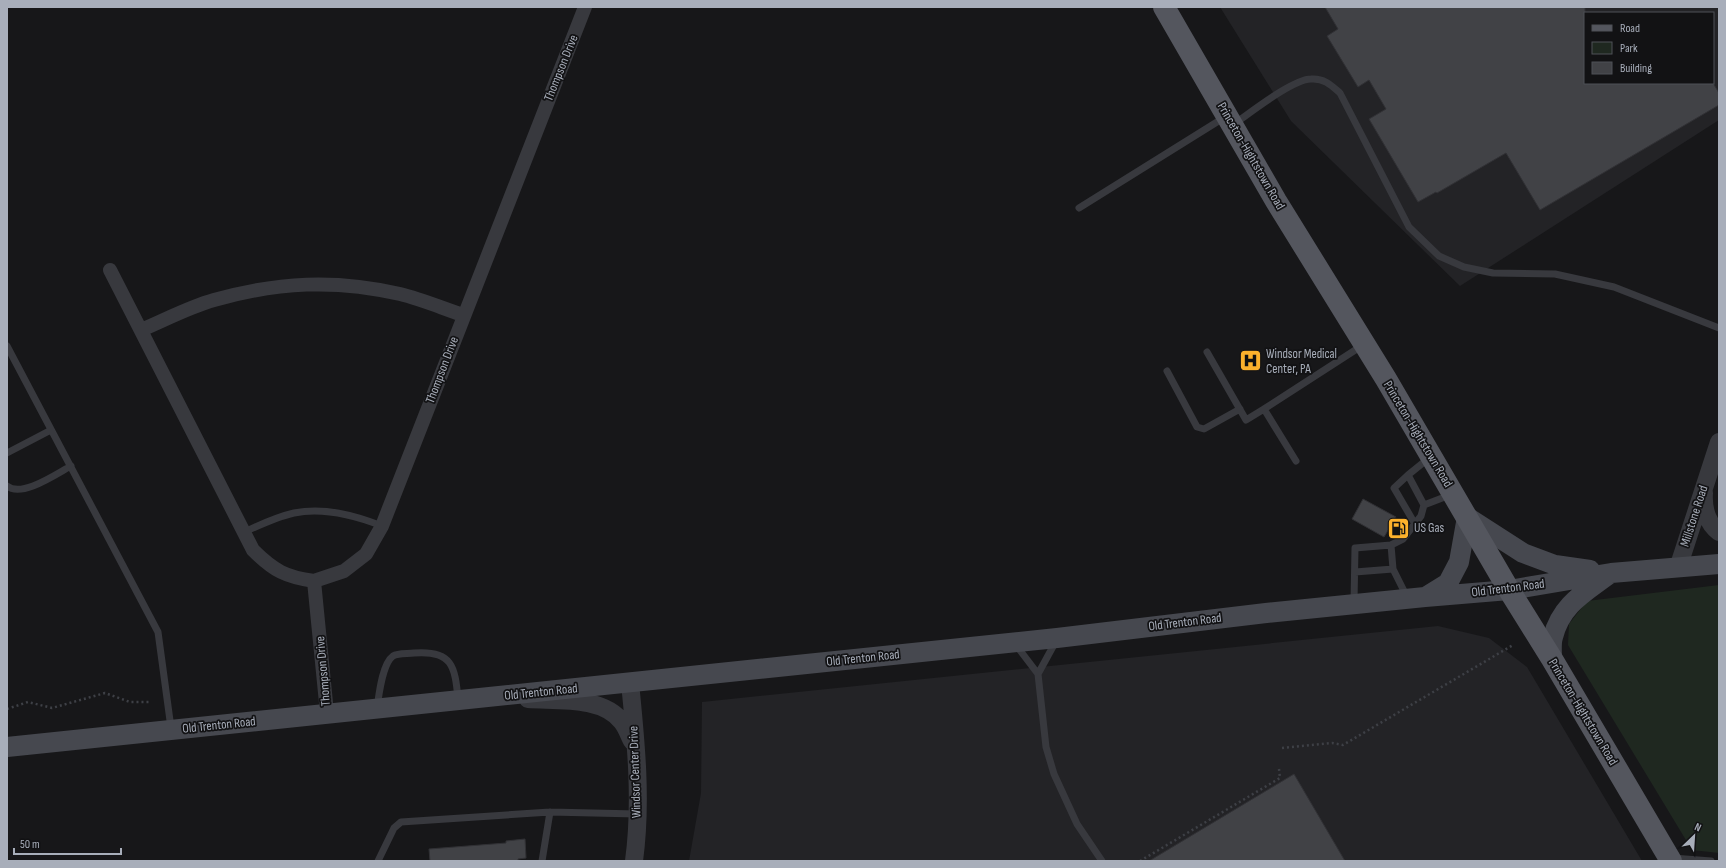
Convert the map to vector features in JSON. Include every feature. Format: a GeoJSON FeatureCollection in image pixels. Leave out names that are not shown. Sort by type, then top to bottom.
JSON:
{"type":"FeatureCollection","features":[{"type":"Feature","properties":{"kind":"main road","name":"Princeton-Hightstown Road"},"geometry":{"type":"LineString","coordinates":[[1164,7],[1195,58],[1229,121],[1276,201],[1365,344],[1509,590],[1552,659],[1670,859]]}},
{"type":"Feature","properties":{"kind":"main road"},"geometry":{"type":"LineString","coordinates":[[1417,598],[1448,583],[1459,562],[1467,516],[1523,553],[1555,566],[1611,573]]}},
{"type":"Feature","properties":{"kind":"main road","name":"Old Trenton Road"},"geometry":{"type":"LineString","coordinates":[[7,747],[1058,638],[1354,604],[1509,590],[1611,573],[1719,564]]}},
{"type":"Feature","properties":{"kind":"main road"},"geometry":{"type":"LineString","coordinates":[[1552,659],[1553,637],[1568,605],[1611,573]]}},
{"type":"Feature","properties":{"kind":"street","name":"Thompson Drive"},"geometry":{"type":"LineString","coordinates":[[327,713],[314,582],[344,571],[366,554],[382,526],[585,7]]}},
{"type":"Feature","properties":{"kind":"street"},"geometry":{"type":"LineString","coordinates":[[110,270],[253,550],[268,565],[291,578],[314,582]]}},
{"type":"Feature","properties":{"kind":"street"},"geometry":{"type":"LineString","coordinates":[[141,330],[212,300],[266,287],[307,284],[354,286],[401,294],[463,316]]}},
{"type":"Feature","properties":{"kind":"street","name":"Millstone Road"},"geometry":{"type":"LineString","coordinates":[[1678,568],[1704,484],[1719,442]]}},
{"type":"Feature","properties":{"kind":"street"},"geometry":{"type":"LineString","coordinates":[[1704,484],[1703,506],[1712,527],[1719,532]]}},
{"type":"Feature","properties":{"kind":"street","name":"Windsor Center Drive"},"geometry":{"type":"LineString","coordinates":[[630,683],[637,750],[637,814],[634,861]]}},
{"type":"Feature","properties":{"kind":"street"},"geometry":{"type":"LineString","coordinates":[[489,697],[587,702],[606,708],[622,721],[637,750]]}},
{"type":"Feature","properties":{"kind":"lane"},"geometry":{"type":"LineString","coordinates":[[1079,208],[1294,84],[1310,79],[1328,82],[1340,93],[1409,227],[1439,256],[1464,267],[1493,273],[1555,274],[1614,287],[1719,328]]}},
{"type":"Feature","properties":{"kind":"lane"},"geometry":{"type":"LineString","coordinates":[[1206,352],[1246,420],[1365,344]]}},
{"type":"Feature","properties":{"kind":"lane"},"geometry":{"type":"LineString","coordinates":[[7,346],[158,632],[171,731]]}},
{"type":"Feature","properties":{"kind":"lane"},"geometry":{"type":"LineString","coordinates":[[1167,371],[1197,426],[1204,430],[1240,408]]}},
{"type":"Feature","properties":{"kind":"lane"},"geometry":{"type":"LineString","coordinates":[[1264,409],[1296,461]]}},
{"type":"Feature","properties":{"kind":"lane"},"geometry":{"type":"LineString","coordinates":[[7,443],[9,452],[51,430]]}},
{"type":"Feature","properties":{"kind":"lane"},"geometry":{"type":"LineString","coordinates":[[1415,524],[1394,488],[1431,456]]}},
{"type":"Feature","properties":{"kind":"lane"},"geometry":{"type":"LineString","coordinates":[[7,486],[10,489],[27,489],[71,466]]}},
{"type":"Feature","properties":{"kind":"lane"},"geometry":{"type":"LineString","coordinates":[[1354,604],[1355,548],[1391,545],[1403,540],[1421,516],[1424,505],[1408,475]]}},
{"type":"Feature","properties":{"kind":"lane"},"geometry":{"type":"LineString","coordinates":[[1424,505],[1454,494]]}},
{"type":"Feature","properties":{"kind":"lane"},"geometry":{"type":"LineString","coordinates":[[244,532],[293,513],[312,511],[334,512],[382,526]]}},
{"type":"Feature","properties":{"kind":"lane"},"geometry":{"type":"LineString","coordinates":[[1391,545],[1393,569],[1417,598]]}},
{"type":"Feature","properties":{"kind":"lane"},"geometry":{"type":"LineString","coordinates":[[1355,572],[1393,569]]}},
{"type":"Feature","properties":{"kind":"lane"},"geometry":{"type":"LineString","coordinates":[[1038,674],[1058,638]]}},
{"type":"Feature","properties":{"kind":"lane"},"geometry":{"type":"LineString","coordinates":[[1014,642],[1038,674],[1046,747],[1054,774],[1077,824],[1102,861]]}},
{"type":"Feature","properties":{"kind":"lane"},"geometry":{"type":"LineString","coordinates":[[376,708],[384,672],[390,660],[394,656],[400,654],[428,653],[443,656],[449,661],[453,668],[458,700]]}},
{"type":"Feature","properties":{"kind":"lane"},"geometry":{"type":"LineString","coordinates":[[378,861],[394,828],[401,822],[550,812],[637,814]]}},
{"type":"Feature","properties":{"kind":"lane"},"geometry":{"type":"LineString","coordinates":[[542,861],[550,812]]}},
{"type":"Feature","properties":{"kind":"lane"},"geometry":{"type":"LineString","coordinates":[[1670,859],[1711,861]]}},
{"type":"Feature","properties":{"kind":"path"},"geometry":{"type":"LineString","coordinates":[[1282,748],[1332,743],[1343,745],[1513,645]]}},
{"type":"Feature","properties":{"kind":"path"},"geometry":{"type":"LineString","coordinates":[[7,709],[28,702],[52,708],[105,693],[130,702],[151,702]]}},
{"type":"Feature","properties":{"kind":"path"},"geometry":{"type":"LineString","coordinates":[[1140,861],[1280,778],[1279,769]]}},
{"type":"Feature","properties":{"kind":"shaded area"},"geometry":{"type":"Polygon","coordinates":[[[1220,7],[1719,7],[1719,120],[1460,286],[1291,121],[1220,7]]]}},
{"type":"Feature","properties":{"kind":"shaded area"},"geometry":{"type":"Polygon","coordinates":[[[1438,626],[1489,638],[1527,667],[1642,861],[689,861],[701,793],[702,702],[1438,626]]]}},
{"type":"Feature","properties":{"kind":"green space"},"geometry":{"type":"Polygon","coordinates":[[[1719,585],[1719,853],[1692,850],[1568,645],[1569,624],[1587,601],[1719,585]]]}},
{"type":"Feature","properties":{"kind":"building"},"geometry":{"type":"Polygon","coordinates":[[[1325,7],[1585,7],[1584,84],[1714,84],[1719,93],[1719,105],[1540,210],[1506,153],[1437,193],[1436,192],[1418,202],[1369,119],[1386,109],[1369,80],[1358,87],[1327,36],[1338,29],[1325,7]]]}},
{"type":"Feature","properties":{"kind":"building"},"geometry":{"type":"Polygon","coordinates":[[[1363,499],[1396,517],[1384,537],[1352,519],[1363,499]]]}},
{"type":"Feature","properties":{"kind":"building"},"geometry":{"type":"Polygon","coordinates":[[[1294,774],[1345,861],[1149,861],[1294,774]]]}},
{"type":"Feature","properties":{"kind":"building"},"geometry":{"type":"Polygon","coordinates":[[[525,839],[526,858],[518,859],[518,861],[430,861],[429,849],[506,843],[506,841],[525,839]]]}},
{"type":"Feature","properties":{"kind":"place","name":"Windsor Medical Center, PA"},"geometry":{"type":"Point","coordinates":[1251,361]}},
{"type":"Feature","properties":{"kind":"place","name":"US Gas"},"geometry":{"type":"Point","coordinates":[1399,528]}}]}
